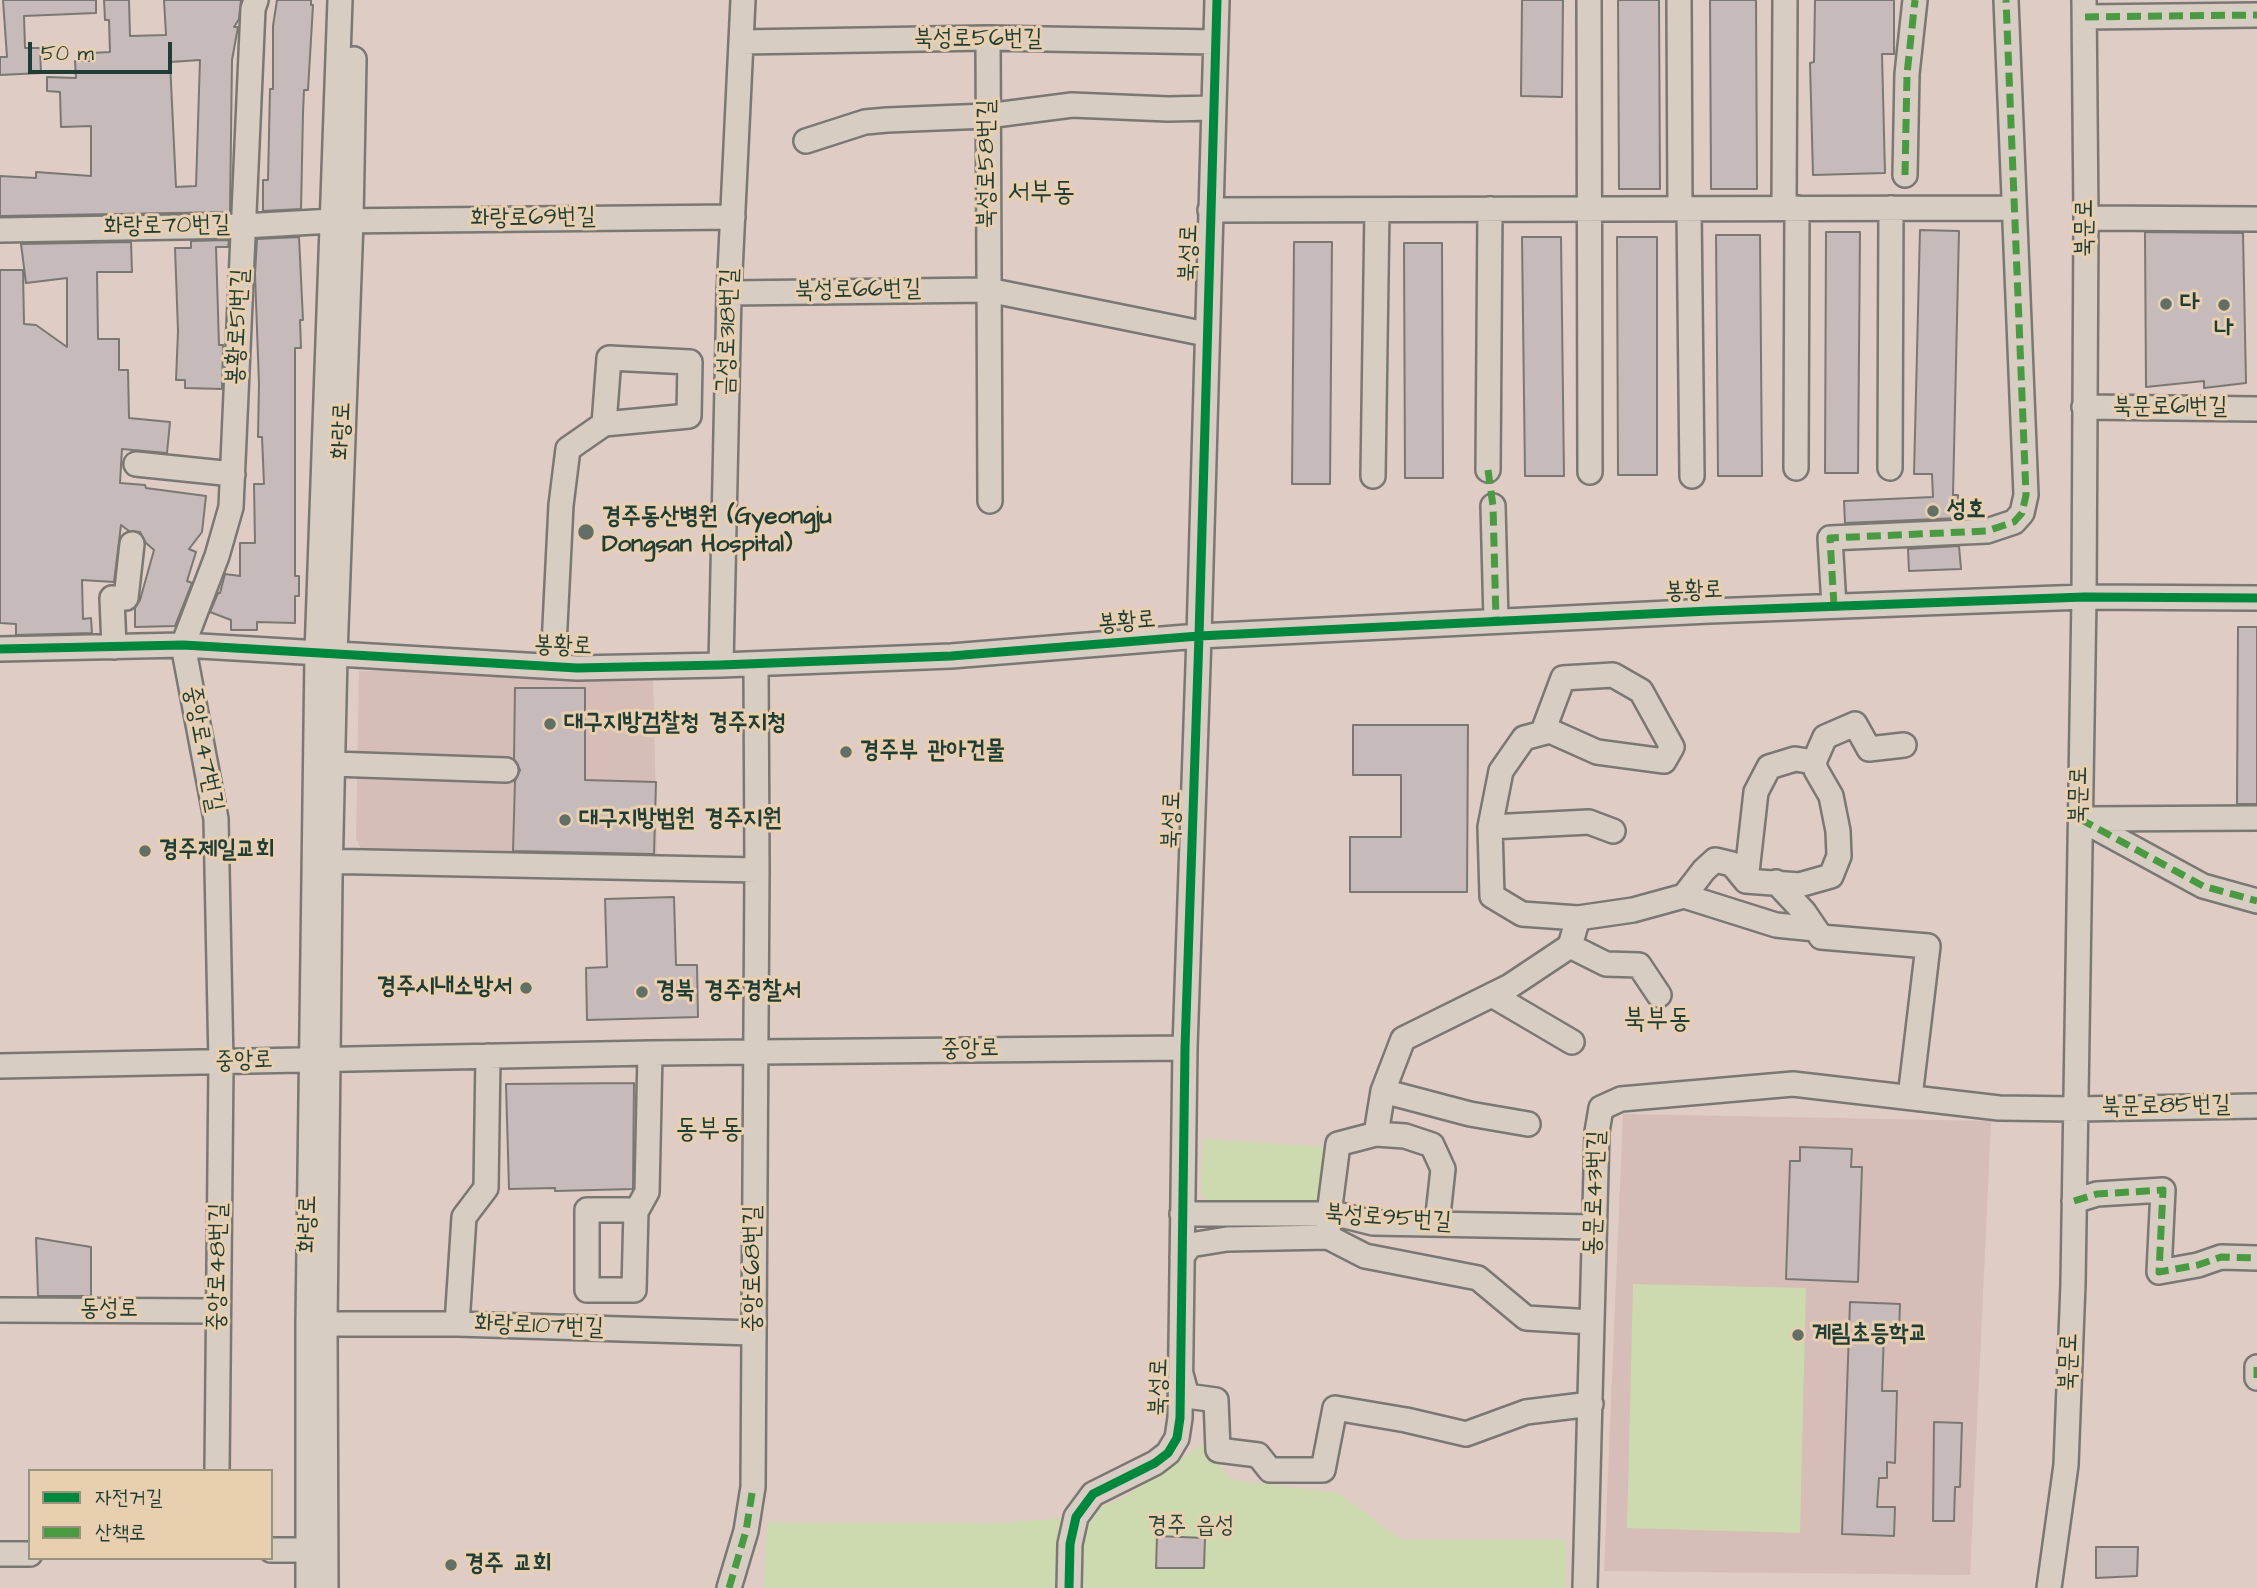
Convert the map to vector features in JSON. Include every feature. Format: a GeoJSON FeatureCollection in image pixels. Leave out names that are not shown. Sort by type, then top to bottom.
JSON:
{"type":"FeatureCollection","features":[{"type":"Feature","properties":{"kind":"street","name":"봉황로51번길"},"geometry":{"type":"LineString","coordinates":[[183,645],[218,556],[231,507],[253,9],[256,0]]}},
{"type":"Feature","properties":{"kind":"street","name":"화랑로"},"geometry":{"type":"LineString","coordinates":[[340,0],[342,221]]}},
{"type":"Feature","properties":{"kind":"street","name":"화랑로"},"geometry":{"type":"LineString","coordinates":[[308,1588],[326,654],[342,221],[355,0]]}},
{"type":"Feature","properties":{"kind":"street","name":"금성로318번길"},"geometry":{"type":"LineString","coordinates":[[721,665],[729,293],[743,0]]}},
{"type":"Feature","properties":{"kind":"street","name":"북성로"},"geometry":{"type":"LineString","coordinates":[[1069,1588],[1070,1544],[1076,1517],[1093,1494],[1155,1463],[1168,1452],[1177,1438],[1180,1418],[1185,1048],[1217,0]]}},
{"type":"Feature","properties":{"kind":"street"},"geometry":{"type":"LineString","coordinates":[[1589,0],[1590,472]]}},
{"type":"Feature","properties":{"kind":"street"},"geometry":{"type":"LineString","coordinates":[[1679,0],[1692,476]]}},
{"type":"Feature","properties":{"kind":"street"},"geometry":{"type":"LineString","coordinates":[[1785,0],[1796,468]]}},
{"type":"Feature","properties":{"kind":"street"},"geometry":{"type":"LineString","coordinates":[[1905,175],[1907,74],[1916,0]]}},
{"type":"Feature","properties":{"kind":"street"},"geometry":{"type":"LineString","coordinates":[[1833,606],[1830,538],[1987,531],[2014,522],[2022,513],[2026,495],[2006,0]]}},
{"type":"Feature","properties":{"kind":"street"},"geometry":{"type":"LineString","coordinates":[[2084,8],[2255,13]]}},
{"type":"Feature","properties":{"kind":"street","name":"북문로"},"geometry":{"type":"LineString","coordinates":[[2049,1588],[2066,1465],[2074,1201],[2084,597],[2084,8]]}},
{"type":"Feature","properties":{"kind":"street","name":"북성로56번길"},"geometry":{"type":"LineString","coordinates":[[741,42],[988,38],[1215,42]]}},
{"type":"Feature","properties":{"kind":"street","name":"북성로58번길"},"geometry":{"type":"LineString","coordinates":[[988,38],[988,290]]}},
{"type":"Feature","properties":{"kind":"street"},"geometry":{"type":"LineString","coordinates":[[806,141],[865,122],[988,116],[1072,105],[1213,108]]}},
{"type":"Feature","properties":{"kind":"street"},"geometry":{"type":"LineString","coordinates":[[1890,468],[1891,208]]}},
{"type":"Feature","properties":{"kind":"street"},"geometry":{"type":"LineString","coordinates":[[1210,210],[2014,208]]}},
{"type":"Feature","properties":{"kind":"street"},"geometry":{"type":"LineString","coordinates":[[1488,470],[1490,209]]}},
{"type":"Feature","properties":{"kind":"street"},"geometry":{"type":"LineString","coordinates":[[1373,476],[1377,210]]}},
{"type":"Feature","properties":{"kind":"street","name":"화랑로69번길"},"geometry":{"type":"LineString","coordinates":[[342,221],[733,217]]}},
{"type":"Feature","properties":{"kind":"street"},"geometry":{"type":"LineString","coordinates":[[2086,218],[2257,219]]}},
{"type":"Feature","properties":{"kind":"street","name":"화랑로70번길"},"geometry":{"type":"LineString","coordinates":[[0,230],[243,226],[342,221]]}},
{"type":"Feature","properties":{"kind":"street"},"geometry":{"type":"LineString","coordinates":[[988,290],[990,501]]}},
{"type":"Feature","properties":{"kind":"street","name":"북성로66번길"},"geometry":{"type":"LineString","coordinates":[[729,293],[988,290],[1206,334]]}},
{"type":"Feature","properties":{"kind":"street"},"geometry":{"type":"LineString","coordinates":[[553,666],[561,505],[568,449],[604,424],[689,416],[690,362],[609,358],[604,424]]}},
{"type":"Feature","properties":{"kind":"street","name":"북문로61번길"},"geometry":{"type":"LineString","coordinates":[[2084,407],[2257,409]]}},
{"type":"Feature","properties":{"kind":"street"},"geometry":{"type":"LineString","coordinates":[[136,464],[233,474]]}},
{"type":"Feature","properties":{"kind":"street"},"geometry":{"type":"LineString","coordinates":[[1493,506],[1496,620]]}},
{"type":"Feature","properties":{"kind":"street"},"geometry":{"type":"LineString","coordinates":[[114,647],[112,598],[126,598],[132,544]]}},
{"type":"Feature","properties":{"kind":"street","name":"봉황로"},"geometry":{"type":"LineString","coordinates":[[0,649],[183,645],[553,666],[721,665],[951,656],[1199,636],[1496,620],[2084,597],[2257,598]]}},
{"type":"Feature","properties":{"kind":"street","name":"중앙로47번길"},"geometry":{"type":"LineString","coordinates":[[183,645],[216,819],[221,1063]]}},
{"type":"Feature","properties":{"kind":"street","name":"화랑로"},"geometry":{"type":"LineString","coordinates":[[322,861],[333,764],[326,654]]}},
{"type":"Feature","properties":{"kind":"street"},"geometry":{"type":"LineString","coordinates":[[756,664],[756,1052]]}},
{"type":"Feature","properties":{"kind":"street"},"geometry":{"type":"LineString","coordinates":[[1550,731],[1545,726],[1563,678],[1613,676],[1641,691],[1672,747],[1664,761],[1597,752],[1550,731],[1524,738],[1501,771],[1490,827],[1492,896],[1522,914],[1578,918],[1633,909],[1684,896],[1776,925],[1815,929]]}},
{"type":"Feature","properties":{"kind":"street"},"geometry":{"type":"LineString","coordinates":[[1684,896],[1715,860],[1732,864],[1746,881],[1800,885],[1831,876],[1839,856],[1838,831],[1832,796],[1814,762],[1825,737],[1855,724],[1869,749],[1904,745]]}},
{"type":"Feature","properties":{"kind":"street"},"geometry":{"type":"LineString","coordinates":[[1746,881],[1756,792],[1769,766],[1795,760],[1814,762]]}},
{"type":"Feature","properties":{"kind":"street"},"geometry":{"type":"LineString","coordinates":[[333,764],[506,770]]}},
{"type":"Feature","properties":{"kind":"street"},"geometry":{"type":"LineString","coordinates":[[2080,819],[2257,818]]}},
{"type":"Feature","properties":{"kind":"street"},"geometry":{"type":"LineString","coordinates":[[2080,819],[2203,886],[2257,901]]}},
{"type":"Feature","properties":{"kind":"street"},"geometry":{"type":"LineString","coordinates":[[1490,827],[1589,822],[1613,831]]}},
{"type":"Feature","properties":{"kind":"street"},"geometry":{"type":"LineString","coordinates":[[322,861],[757,870]]}},
{"type":"Feature","properties":{"kind":"street"},"geometry":{"type":"LineString","coordinates":[[1776,882],[1821,937],[1928,946],[1910,1097]]}},
{"type":"Feature","properties":{"kind":"street"},"geometry":{"type":"LineString","coordinates":[[1376,1134],[1383,1091],[1403,1039],[1510,986],[1570,946],[1578,918]]}},
{"type":"Feature","properties":{"kind":"street"},"geometry":{"type":"LineString","coordinates":[[1570,946],[1606,964],[1639,965],[1660,995]]}},
{"type":"Feature","properties":{"kind":"street"},"geometry":{"type":"LineString","coordinates":[[1492,995],[1572,1042]]}},
{"type":"Feature","properties":{"kind":"street","name":"중앙로"},"geometry":{"type":"LineString","coordinates":[[0,1066],[650,1052],[1185,1048]]}},
{"type":"Feature","properties":{"kind":"street"},"geometry":{"type":"LineString","coordinates":[[636,1210],[647,1192],[650,1052]]}},
{"type":"Feature","properties":{"kind":"street","name":"중앙로68번길"},"geometry":{"type":"LineString","coordinates":[[729,1588],[746,1531],[753,1487],[756,1052]]}},
{"type":"Feature","properties":{"kind":"street"},"geometry":{"type":"LineString","coordinates":[[457,1324],[464,1217],[486,1188],[488,1056]]}},
{"type":"Feature","properties":{"kind":"street","name":"화랑로"},"geometry":{"type":"LineString","coordinates":[[319,1060],[325,1324],[326,1588]]}},
{"type":"Feature","properties":{"kind":"street","name":"중앙로48번길"},"geometry":{"type":"LineString","coordinates":[[217,1469],[221,1063]]}},
{"type":"Feature","properties":{"kind":"street","name":"동문로43번길"},"geometry":{"type":"LineString","coordinates":[[1585,1588],[1597,1132],[1601,1108],[1621,1098],[1793,1084],[1999,1108],[2075,1109]]}},
{"type":"Feature","properties":{"kind":"street"},"geometry":{"type":"LineString","coordinates":[[1383,1091],[1470,1114],[1528,1124]]}},
{"type":"Feature","properties":{"kind":"street","name":"북문로85번길"},"geometry":{"type":"LineString","coordinates":[[2075,1109],[2257,1106]]}},
{"type":"Feature","properties":{"kind":"street"},"geometry":{"type":"LineString","coordinates":[[1328,1237],[1338,1144],[1376,1134],[1405,1136],[1432,1145],[1443,1169],[1437,1224]]}},
{"type":"Feature","properties":{"kind":"street"},"geometry":{"type":"LineString","coordinates":[[2074,1201],[2097,1194],[2163,1190],[2160,1272],[2198,1265],[2221,1257],[2257,1258]]}},
{"type":"Feature","properties":{"kind":"street","name":"북성로95번길"},"geometry":{"type":"LineString","coordinates":[[1182,1214],[1329,1214],[1373,1223],[1594,1227]]}},
{"type":"Feature","properties":{"kind":"street"},"geometry":{"type":"LineString","coordinates":[[1182,1256],[1190,1245],[1227,1239],[1328,1237],[1365,1256],[1478,1278],[1526,1318],[1592,1322]]}},
{"type":"Feature","properties":{"kind":"street","name":"동성로"},"geometry":{"type":"LineString","coordinates":[[0,1310],[218,1311]]}},
{"type":"Feature","properties":{"kind":"street","name":"화랑로107번길"},"geometry":{"type":"LineString","coordinates":[[325,1324],[457,1324],[753,1333]]}},
{"type":"Feature","properties":{"kind":"street"},"geometry":{"type":"LineString","coordinates":[[2257,1367],[2257,1378]]}},
{"type":"Feature","properties":{"kind":"street"},"geometry":{"type":"LineString","coordinates":[[1180,1371],[1187,1396],[1216,1400],[1218,1450],[1258,1455],[1270,1470],[1323,1470],[1335,1408],[1466,1434],[1526,1412],[1591,1404]]}},
{"type":"Feature","properties":{"kind":"street"},"geometry":{"type":"LineString","coordinates":[[273,1550],[308,1550]]}},
{"type":"Feature","properties":{"kind":"street"},"geometry":{"type":"LineString","coordinates":[[0,1554],[28,1553]]}},
{"type":"Feature","properties":{"kind":"shaded area"},"geometry":{"type":"Polygon","coordinates":[[[359,671],[653,671],[657,855],[363,852],[356,838],[359,671]]]}},
{"type":"Feature","properties":{"kind":"shaded area","name":"계림초등학교"},"geometry":{"type":"Polygon","coordinates":[[[1623,1114],[1991,1121],[1970,1575],[1604,1571],[1623,1114]]]}},
{"type":"Feature","properties":{"kind":"green space"},"geometry":{"type":"Polygon","coordinates":[[[1203,1139],[1332,1147],[1324,1196],[1315,1203],[1206,1200],[1201,1193],[1203,1139]]]}},
{"type":"Feature","properties":{"kind":"green space"},"geometry":{"type":"Polygon","coordinates":[[[1633,1284],[1806,1288],[1800,1533],[1627,1528],[1633,1284]]]}},
{"type":"Feature","properties":{"kind":"green space","name":"경주 읍성"},"geometry":{"type":"Polygon","coordinates":[[[1201,1445],[1232,1480],[1339,1493],[1401,1540],[1565,1539],[1566,1588],[764,1588],[767,1522],[997,1523],[1076,1517],[1127,1496],[1201,1445]]]}},
{"type":"Feature","properties":{"kind":"building"},"geometry":{"type":"Polygon","coordinates":[[[3,0],[96,0],[96,13],[24,16],[25,48],[40,48],[41,73],[0,75],[0,57],[7,57],[3,0]]]}},
{"type":"Feature","properties":{"kind":"building"},"geometry":{"type":"Polygon","coordinates":[[[104,0],[129,0],[130,36],[166,35],[164,0],[241,0],[239,19],[234,27],[238,27],[232,60],[230,212],[0,216],[0,176],[36,178],[36,172],[91,176],[91,126],[61,127],[60,92],[47,91],[47,77],[76,78],[75,61],[90,61],[90,53],[110,52],[109,20],[105,20],[104,0]],[[200,60],[170,62],[176,187],[196,186],[200,60]]]}},
{"type":"Feature","properties":{"kind":"building"},"geometry":{"type":"Polygon","coordinates":[[[277,0],[311,0],[313,5],[308,90],[304,90],[301,209],[263,211],[263,180],[268,180],[273,26],[277,0]]]}},
{"type":"Feature","properties":{"kind":"building"},"geometry":{"type":"Polygon","coordinates":[[[1522,0],[1563,0],[1562,97],[1521,96],[1522,0]]]}},
{"type":"Feature","properties":{"kind":"building"},"geometry":{"type":"Polygon","coordinates":[[[1618,0],[1659,0],[1660,189],[1619,189],[1618,0]]]}},
{"type":"Feature","properties":{"kind":"building"},"geometry":{"type":"Polygon","coordinates":[[[1710,0],[1756,0],[1757,189],[1711,189],[1710,0]]]}},
{"type":"Feature","properties":{"kind":"building"},"geometry":{"type":"Polygon","coordinates":[[[1815,0],[1894,0],[1894,54],[1882,54],[1885,173],[1813,175],[1810,63],[1814,62],[1815,0]]]}},
{"type":"Feature","properties":{"kind":"building"},"geometry":{"type":"Polygon","coordinates":[[[1920,230],[1959,231],[1953,495],[1958,495],[1959,518],[1845,523],[1844,501],[1933,497],[1932,474],[1914,474],[1920,230]]]}},
{"type":"Feature","properties":{"kind":"building"},"geometry":{"type":"Polygon","coordinates":[[[1826,232],[1860,232],[1858,473],[1825,473],[1826,232]]]}},
{"type":"Feature","properties":{"kind":"building"},"geometry":{"type":"Polygon","coordinates":[[[2145,232],[2243,233],[2246,383],[2204,388],[2204,381],[2146,387],[2145,232]]]}},
{"type":"Feature","properties":{"kind":"building"},"geometry":{"type":"Polygon","coordinates":[[[1716,235],[1760,235],[1762,476],[1718,476],[1716,235]]]}},
{"type":"Feature","properties":{"kind":"building"},"geometry":{"type":"Polygon","coordinates":[[[299,237],[303,320],[300,320],[301,348],[295,348],[295,576],[299,576],[299,596],[295,596],[295,623],[257,622],[257,630],[231,630],[231,620],[210,612],[220,593],[225,574],[240,576],[240,543],[255,543],[254,484],[264,484],[262,437],[258,437],[255,274],[257,239],[299,237]]]}},
{"type":"Feature","properties":{"kind":"building"},"geometry":{"type":"Polygon","coordinates":[[[1522,237],[1561,237],[1564,476],[1525,476],[1522,237]]]}},
{"type":"Feature","properties":{"kind":"building"},"geometry":{"type":"Polygon","coordinates":[[[1617,237],[1657,237],[1657,475],[1618,475],[1617,237]]]}},
{"type":"Feature","properties":{"kind":"building"},"geometry":{"type":"Polygon","coordinates":[[[229,240],[228,247],[216,247],[219,345],[223,345],[222,389],[185,388],[185,380],[176,380],[178,331],[175,248],[191,248],[191,241],[229,240]]]}},
{"type":"Feature","properties":{"kind":"building"},"geometry":{"type":"Polygon","coordinates":[[[131,242],[132,272],[97,272],[98,339],[119,339],[119,370],[128,370],[129,418],[170,422],[167,453],[122,449],[120,483],[206,496],[202,532],[189,549],[196,552],[187,581],[192,583],[175,626],[135,627],[135,608],[140,600],[154,550],[140,532],[129,531],[121,525],[114,582],[82,580],[83,619],[91,618],[92,633],[16,635],[16,624],[0,623],[0,270],[23,270],[24,324],[36,325],[67,347],[67,278],[26,283],[21,244],[131,242]]]}},
{"type":"Feature","properties":{"kind":"building"},"geometry":{"type":"Polygon","coordinates":[[[1294,242],[1332,242],[1330,484],[1292,484],[1294,242]]]}},
{"type":"Feature","properties":{"kind":"building"},"geometry":{"type":"Polygon","coordinates":[[[1404,243],[1442,243],[1443,478],[1405,478],[1404,243]]]}},
{"type":"Feature","properties":{"kind":"building","name":"성호"},"geometry":{"type":"Polygon","coordinates":[[[1959,546],[1961,569],[1909,571],[1908,549],[1959,546]]]}},
{"type":"Feature","properties":{"kind":"building"},"geometry":{"type":"Polygon","coordinates":[[[2238,627],[2257,627],[2257,804],[2237,804],[2238,627]]]}},
{"type":"Feature","properties":{"kind":"building"},"geometry":{"type":"Polygon","coordinates":[[[515,688],[585,688],[585,780],[656,782],[654,854],[513,851],[515,781],[520,770],[514,759],[515,688]]]}},
{"type":"Feature","properties":{"kind":"building"},"geometry":{"type":"Polygon","coordinates":[[[1353,725],[1468,725],[1467,892],[1350,892],[1350,837],[1401,837],[1401,775],[1353,775],[1353,725]]]}},
{"type":"Feature","properties":{"kind":"building"},"geometry":{"type":"Polygon","coordinates":[[[674,897],[676,965],[697,965],[698,1017],[587,1020],[586,968],[607,967],[605,899],[674,897]]]}},
{"type":"Feature","properties":{"kind":"building"},"geometry":{"type":"Polygon","coordinates":[[[634,1083],[633,1189],[509,1189],[506,1084],[634,1083]]]}},
{"type":"Feature","properties":{"kind":"building"},"geometry":{"type":"Polygon","coordinates":[[[1800,1147],[1852,1149],[1851,1167],[1862,1167],[1858,1282],[1786,1279],[1790,1161],[1800,1161],[1800,1147]]]}},
{"type":"Feature","properties":{"kind":"building"},"geometry":{"type":"Polygon","coordinates":[[[36,1238],[91,1247],[91,1296],[38,1296],[36,1238]]]}},
{"type":"Feature","properties":{"kind":"building"},"geometry":{"type":"Polygon","coordinates":[[[1850,1302],[1900,1304],[1899,1333],[1884,1332],[1882,1391],[1897,1391],[1895,1463],[1887,1462],[1887,1478],[1879,1478],[1877,1507],[1895,1507],[1894,1536],[1842,1534],[1850,1302]]]}},
{"type":"Feature","properties":{"kind":"building"},"geometry":{"type":"Polygon","coordinates":[[[1934,1422],[1962,1423],[1960,1487],[1955,1487],[1954,1521],[1933,1521],[1934,1422]]]}},
{"type":"Feature","properties":{"kind":"building"},"geometry":{"type":"Polygon","coordinates":[[[1157,1536],[1205,1538],[1204,1568],[1156,1568],[1157,1536]]]}},
{"type":"Feature","properties":{"kind":"building"},"geometry":{"type":"Polygon","coordinates":[[[2096,1547],[2138,1547],[2137,1576],[2096,1578],[2096,1547]]]}},
{"type":"Feature","properties":{"kind":"marked path"},"geometry":{"type":"LineString","coordinates":[[1905,175],[1907,74],[1915,0]]}},
{"type":"Feature","properties":{"kind":"marked path"},"geometry":{"type":"LineString","coordinates":[[1834,606],[1830,538],[1987,531],[2014,522],[2022,513],[2026,495],[2006,0]]}},
{"type":"Feature","properties":{"kind":"marked path"},"geometry":{"type":"LineString","coordinates":[[2085,17],[2257,15]]}},
{"type":"Feature","properties":{"kind":"marked path"},"geometry":{"type":"LineString","coordinates":[[1488,470],[1493,506],[1496,620]]}},
{"type":"Feature","properties":{"kind":"marked path"},"geometry":{"type":"LineString","coordinates":[[2080,819],[2203,886],[2257,901]]}},
{"type":"Feature","properties":{"kind":"marked path"},"geometry":{"type":"LineString","coordinates":[[2074,1201],[2097,1194],[2163,1190],[2159,1272],[2198,1265],[2221,1257],[2257,1258]]}},
{"type":"Feature","properties":{"kind":"marked path"},"geometry":{"type":"LineString","coordinates":[[2257,1367],[2257,1378]]}},
{"type":"Feature","properties":{"kind":"marked path"},"geometry":{"type":"LineString","coordinates":[[729,1588],[746,1531],[753,1487]]}},
{"type":"Feature","properties":{"kind":"cycle path"},"geometry":{"type":"LineString","coordinates":[[1069,1588],[1070,1544],[1076,1517],[1093,1494],[1155,1463],[1168,1453],[1177,1438],[1180,1418],[1185,1048],[1217,0]]}},
{"type":"Feature","properties":{"kind":"cycle path"},"geometry":{"type":"LineString","coordinates":[[0,649],[183,645],[577,668],[721,665],[951,656],[1199,636],[1709,611],[2084,597],[2257,598]]}},
{"type":"Feature","properties":{"kind":"place","name":"다"},"geometry":{"type":"Point","coordinates":[2166,304]}},
{"type":"Feature","properties":{"kind":"place","name":"나"},"geometry":{"type":"Point","coordinates":[2224,305]}},
{"type":"Feature","properties":{"kind":"place","name":"성호"},"geometry":{"type":"Point","coordinates":[1933,511]}},
{"type":"Feature","properties":{"kind":"place","name":"경주동산병원 (Gyeongju Dongsan Hospital)"},"geometry":{"type":"Point","coordinates":[586,532]}},
{"type":"Feature","properties":{"kind":"place","name":"대구지방검찰청 경주지청"},"geometry":{"type":"Point","coordinates":[550,724]}},
{"type":"Feature","properties":{"kind":"place","name":"경주부 관아건물"},"geometry":{"type":"Point","coordinates":[846,752]}},
{"type":"Feature","properties":{"kind":"place","name":"대구지방법원 경주지원"},"geometry":{"type":"Point","coordinates":[565,820]}},
{"type":"Feature","properties":{"kind":"place","name":"경주제일교회"},"geometry":{"type":"Point","coordinates":[145,851]}},
{"type":"Feature","properties":{"kind":"place","name":"경주시내소방서"},"geometry":{"type":"Point","coordinates":[526,988]}},
{"type":"Feature","properties":{"kind":"place","name":"경북 경주경찰서"},"geometry":{"type":"Point","coordinates":[642,992]}},
{"type":"Feature","properties":{"kind":"place","name":"계림초등학교"},"geometry":{"type":"Point","coordinates":[1798,1335]}},
{"type":"Feature","properties":{"kind":"place","name":"경주 교회"},"geometry":{"type":"Point","coordinates":[451,1565]}},
{"type":"Feature","properties":{"kind":"district","name":"서부동"},"geometry":{"type":"Point","coordinates":[1041,194]}},
{"type":"Feature","properties":{"kind":"district","name":"북부동"},"geometry":{"type":"Point","coordinates":[1657,1021]}},
{"type":"Feature","properties":{"kind":"district","name":"동부동"},"geometry":{"type":"Point","coordinates":[709,1131]}}]}
